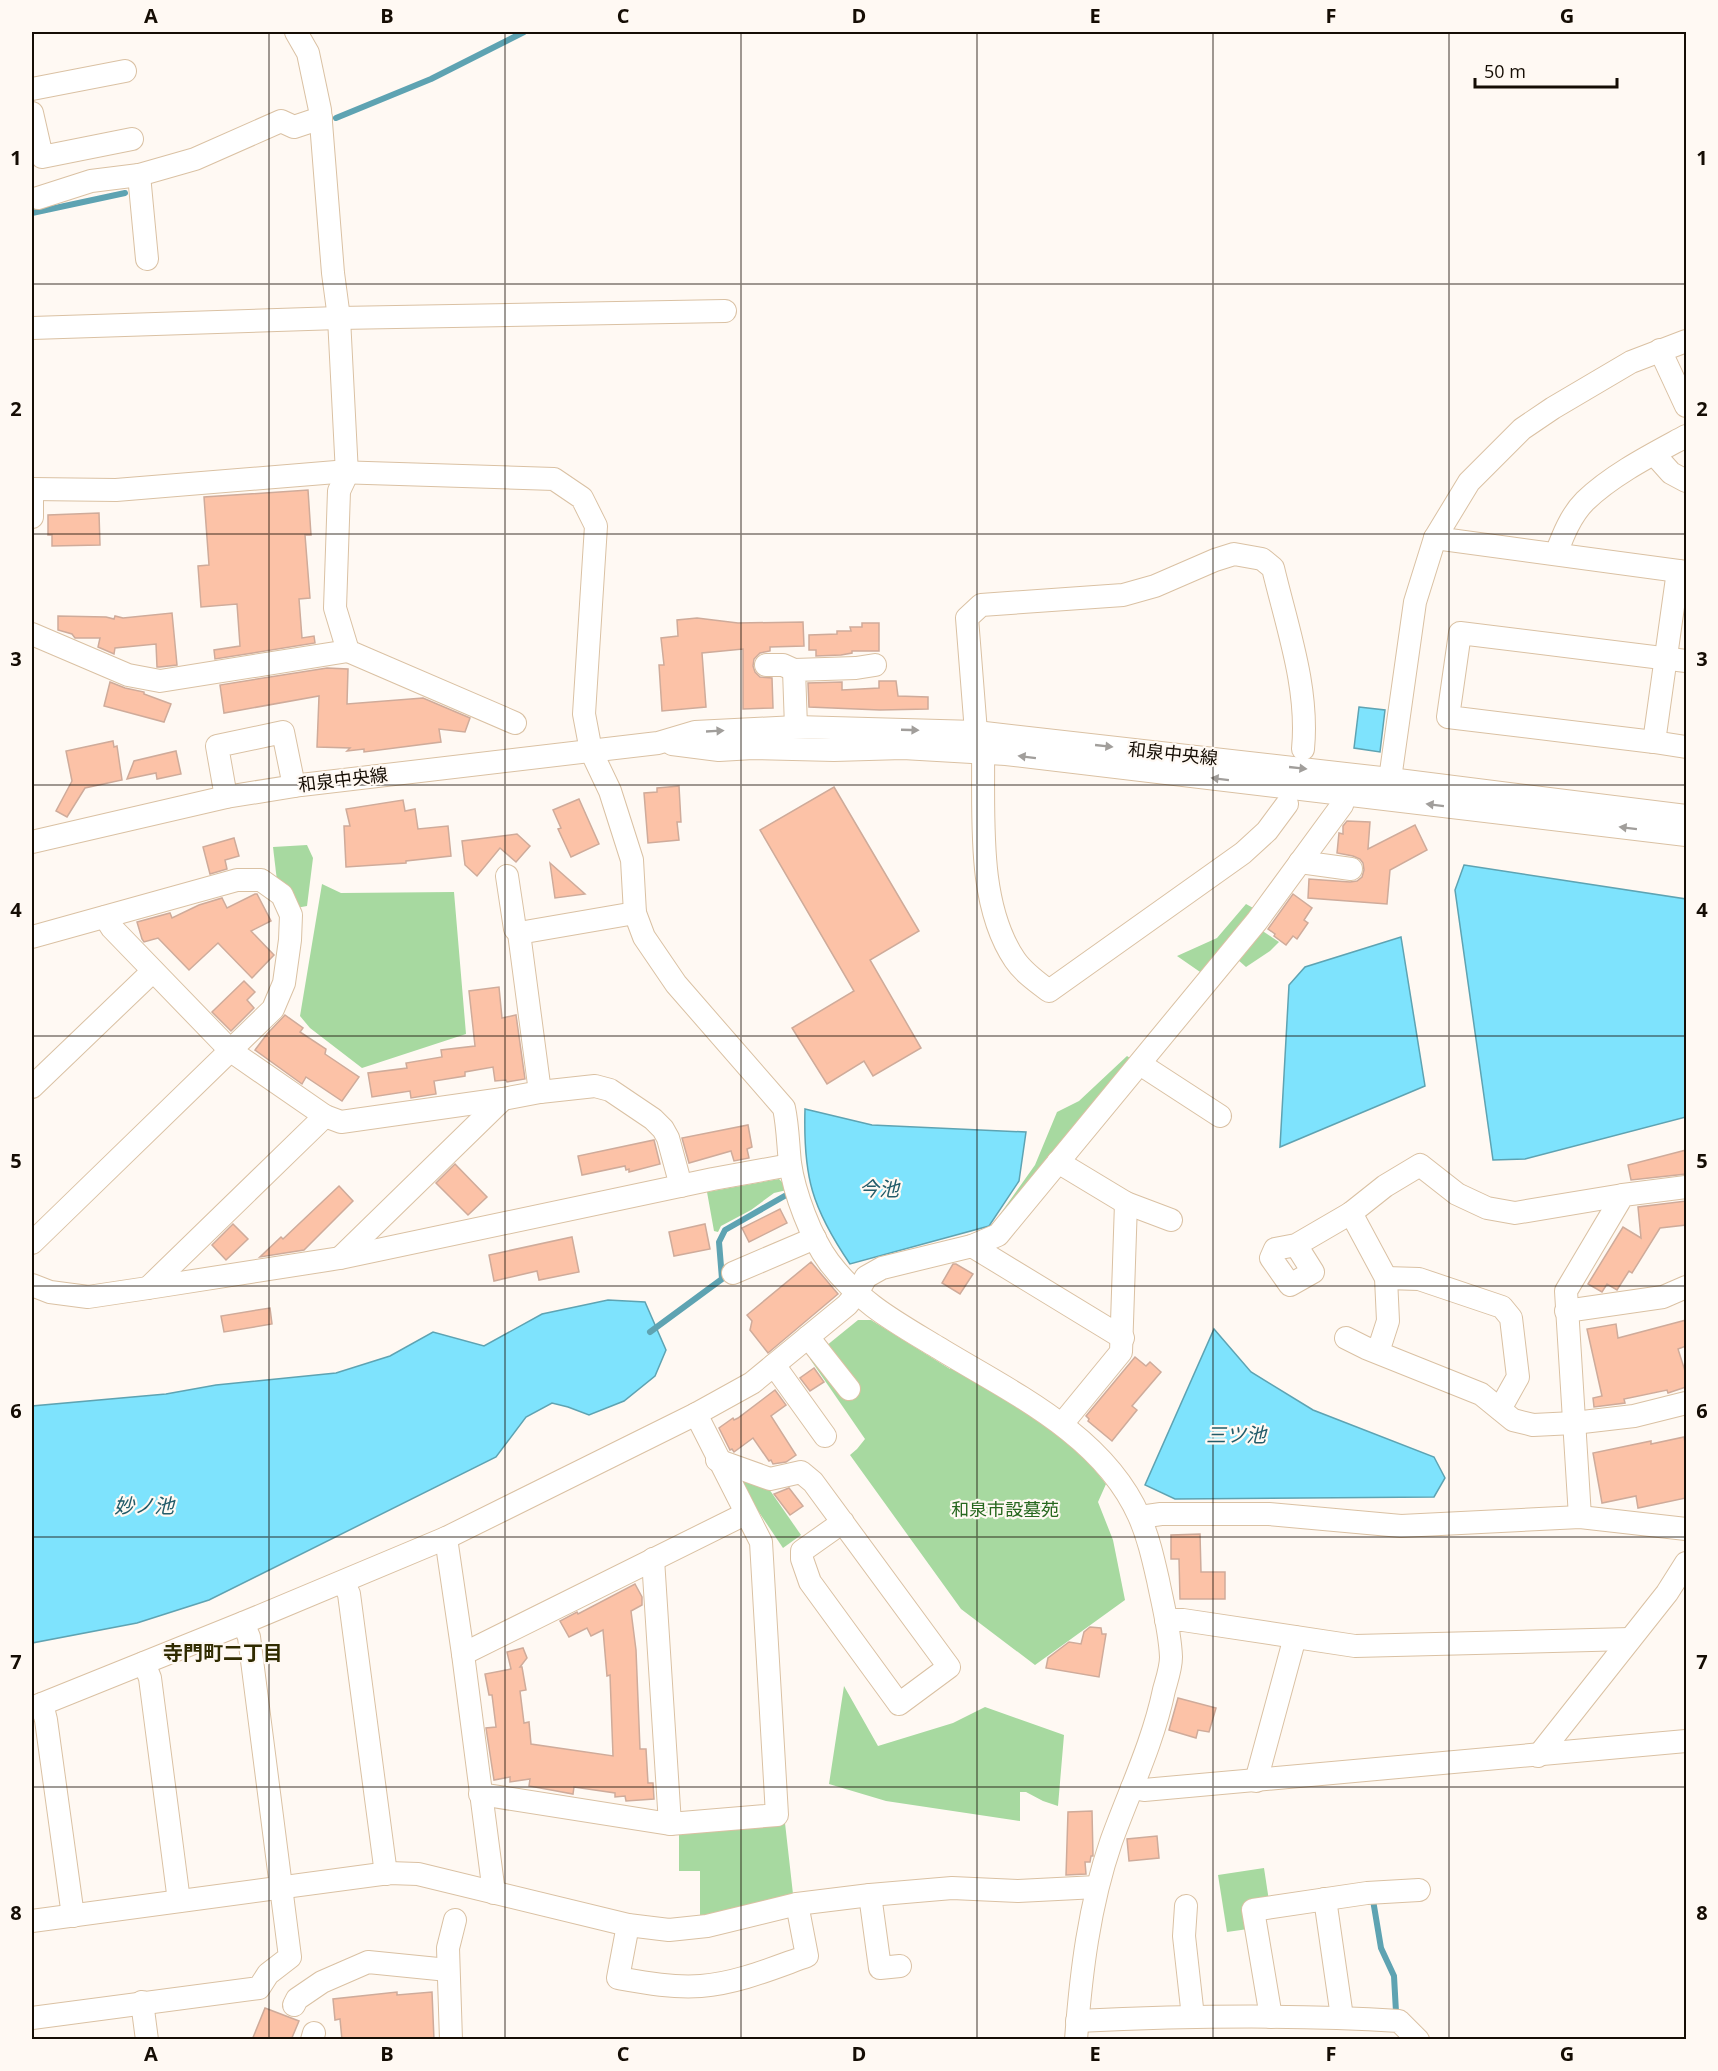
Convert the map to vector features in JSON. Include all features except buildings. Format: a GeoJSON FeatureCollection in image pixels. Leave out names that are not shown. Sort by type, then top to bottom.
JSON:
{"type":"FeatureCollection","features":[{"type":"Feature","properties":{"kind":"street"},"geometry":{"type":"LineString","coordinates":[[296,32],[308,53],[321,118],[333,273],[339,318],[346,474],[339,491],[335,608],[348,651]]}},
{"type":"Feature","properties":{"kind":"street"},"geometry":{"type":"LineString","coordinates":[[32,89],[125,70]]}},
{"type":"Feature","properties":{"kind":"street"},"geometry":{"type":"LineString","coordinates":[[32,113],[42,157],[132,139]]}},
{"type":"Feature","properties":{"kind":"street"},"geometry":{"type":"LineString","coordinates":[[38,198],[91,181],[139,175],[195,159],[281,121],[294,127],[321,118]]}},
{"type":"Feature","properties":{"kind":"street"},"geometry":{"type":"LineString","coordinates":[[139,175],[147,259]]}},
{"type":"Feature","properties":{"kind":"street"},"geometry":{"type":"LineString","coordinates":[[32,332],[339,318],[725,311]]}},
{"type":"Feature","properties":{"kind":"street"},"geometry":{"type":"LineString","coordinates":[[1390,779],[1415,602],[1435,538],[1469,482],[1522,429],[1553,408],[1631,362],[1686,341]]}},
{"type":"Feature","properties":{"kind":"street"},"geometry":{"type":"LineString","coordinates":[[1659,350],[1686,406]]}},
{"type":"Feature","properties":{"kind":"street"},"geometry":{"type":"LineString","coordinates":[[1556,554],[1564,531],[1584,502],[1623,472],[1686,435]]}},
{"type":"Feature","properties":{"kind":"street"},"geometry":{"type":"LineString","coordinates":[[1654,454],[1671,473],[1686,482]]}},
{"type":"Feature","properties":{"kind":"street"},"geometry":{"type":"LineString","coordinates":[[32,489],[116,490],[336,472],[554,479],[582,498],[596,526],[584,714],[591,751],[610,791],[632,860],[635,913],[644,937],[676,984],[784,1108],[788,1127],[790,1165],[805,1215],[827,1259],[873,1308],[1062,1424],[1092,1450],[1119,1481],[1140,1517],[1150,1546],[1166,1620],[1171,1659],[1161,1708],[1111,1842],[1097,1887],[1085,1950],[1077,2030],[1193,2017],[1342,2018],[1399,2021],[1418,2040]]}},
{"type":"Feature","properties":{"kind":"street"},"geometry":{"type":"LineString","coordinates":[[32,500],[32,517]]}},
{"type":"Feature","properties":{"kind":"street"},"geometry":{"type":"LineString","coordinates":[[1435,538],[1682,571],[1664,658],[1654,742]]}},
{"type":"Feature","properties":{"kind":"street"},"geometry":{"type":"LineString","coordinates":[[1287,804],[1267,831],[1243,853],[1050,991],[1034,981],[1016,962],[1003,939],[987,889],[979,743],[967,618],[981,606],[1124,595],[1155,586],[1234,554],[1262,559],[1273,568],[1302,690],[1305,725],[1302,748]]}},
{"type":"Feature","properties":{"kind":"street"},"geometry":{"type":"LineString","coordinates":[[1686,661],[1460,633],[1448,717],[1686,747]]}},
{"type":"Feature","properties":{"kind":"street"},"geometry":{"type":"LineString","coordinates":[[32,634],[128,675],[160,681],[348,651],[515,723]]}},
{"type":"Feature","properties":{"kind":"street"},"geometry":{"type":"LineString","coordinates":[[766,664],[783,665],[794,670],[862,672]]}},
{"type":"Feature","properties":{"kind":"street"},"geometry":{"type":"LineString","coordinates":[[794,670],[796,727]]}},
{"type":"Feature","properties":{"kind":"street","name":"和泉中央線"},"geometry":{"type":"LineString","coordinates":[[32,842],[226,797],[294,786],[658,743],[695,732],[796,727],[1390,779],[1686,816]]}},
{"type":"Feature","properties":{"kind":"street"},"geometry":{"type":"LineString","coordinates":[[226,797],[217,746],[283,732],[294,786]]}},
{"type":"Feature","properties":{"kind":"street","name":"和泉中央線"},"geometry":{"type":"LineString","coordinates":[[658,743],[719,750],[753,748],[834,750],[979,743],[1006,754],[1686,836]]}},
{"type":"Feature","properties":{"kind":"street"},"geometry":{"type":"LineString","coordinates":[[73,1916],[46,1720],[37,1706],[446,1539],[696,1414],[752,1383],[847,1305],[866,1277],[882,1268],[972,1246],[998,1236],[1257,921],[1342,805],[1346,794]]}},
{"type":"Feature","properties":{"kind":"street"},"geometry":{"type":"LineString","coordinates":[[1300,862],[1351,869]]}},
{"type":"Feature","properties":{"kind":"street"},"geometry":{"type":"LineString","coordinates":[[507,876],[515,929],[519,933],[540,1092]]}},
{"type":"Feature","properties":{"kind":"street"},"geometry":{"type":"LineString","coordinates":[[32,937],[237,880],[261,880],[282,895],[291,915],[284,982],[273,1009],[32,1243]]}},
{"type":"Feature","properties":{"kind":"street"},"geometry":{"type":"LineString","coordinates":[[519,933],[635,913]]}},
{"type":"Feature","properties":{"kind":"street"},"geometry":{"type":"LineString","coordinates":[[105,916],[112,928],[231,1051],[325,1116],[341,1122],[595,1086],[610,1090],[653,1119],[663,1129],[668,1138],[681,1186]]}},
{"type":"Feature","properties":{"kind":"street"},"geometry":{"type":"LineString","coordinates":[[32,1087],[153,971]]}},
{"type":"Feature","properties":{"kind":"street"},"geometry":{"type":"LineString","coordinates":[[1140,1064],[1220,1116]]}},
{"type":"Feature","properties":{"kind":"street"},"geometry":{"type":"LineString","coordinates":[[340,1258],[502,1099]]}},
{"type":"Feature","properties":{"kind":"street"},"geometry":{"type":"LineString","coordinates":[[148,1288],[325,1116]]}},
{"type":"Feature","properties":{"kind":"street"},"geometry":{"type":"LineString","coordinates":[[1058,1162],[1126,1203],[1171,1220]]}},
{"type":"Feature","properties":{"kind":"street"},"geometry":{"type":"LineString","coordinates":[[32,1306],[41,1289],[88,1298],[340,1258],[790,1165]]}},
{"type":"Feature","properties":{"kind":"street"},"geometry":{"type":"LineString","coordinates":[[1296,1245],[1351,1214],[1385,1186],[1420,1166],[1457,1194],[1487,1208],[1515,1213],[1686,1187]]}},
{"type":"Feature","properties":{"kind":"street"},"geometry":{"type":"LineString","coordinates":[[1580,1517],[1566,1290],[1623,1195]]}},
{"type":"Feature","properties":{"kind":"street"},"geometry":{"type":"LineString","coordinates":[[1062,1424],[1121,1352],[1126,1203]]}},
{"type":"Feature","properties":{"kind":"street"},"geometry":{"type":"LineString","coordinates":[[1351,1214],[1386,1278],[1388,1321],[1378,1352]]}},
{"type":"Feature","properties":{"kind":"street"},"geometry":{"type":"LineString","coordinates":[[733,1273],[815,1238]]}},
{"type":"Feature","properties":{"kind":"street"},"geometry":{"type":"LineString","coordinates":[[972,1246],[1123,1338]]}},
{"type":"Feature","properties":{"kind":"street"},"geometry":{"type":"LineString","coordinates":[[1386,1278],[1419,1279],[1507,1298],[1518,1377],[1500,1409]]}},
{"type":"Feature","properties":{"kind":"street"},"geometry":{"type":"LineString","coordinates":[[1566,1311],[1663,1297],[1686,1287]]}},
{"type":"Feature","properties":{"kind":"street"},"geometry":{"type":"LineString","coordinates":[[808,1337],[849,1389]]}},
{"type":"Feature","properties":{"kind":"street"},"geometry":{"type":"LineString","coordinates":[[1347,1338],[1480,1394],[1513,1420],[1533,1425],[1634,1416],[1686,1403]]}},
{"type":"Feature","properties":{"kind":"street"},"geometry":{"type":"LineString","coordinates":[[774,1365],[825,1436]]}},
{"type":"Feature","properties":{"kind":"street"},"geometry":{"type":"LineString","coordinates":[[480,1794],[670,1824],[777,1815],[761,1542],[717,1460],[696,1414]]}},
{"type":"Feature","properties":{"kind":"street"},"geometry":{"type":"LineString","coordinates":[[717,1460],[770,1479],[801,1472],[813,1482],[843,1522],[949,1667],[899,1704],[810,1582],[802,1559],[802,1551],[843,1522]]}},
{"type":"Feature","properties":{"kind":"street"},"geometry":{"type":"LineString","coordinates":[[463,1654],[745,1514]]}},
{"type":"Feature","properties":{"kind":"street"},"geometry":{"type":"LineString","coordinates":[[1140,1517],[1161,1514],[1269,1514],[1401,1526],[1580,1517],[1686,1529]]}},
{"type":"Feature","properties":{"kind":"street"},"geometry":{"type":"LineString","coordinates":[[446,1539],[494,1893]]}},
{"type":"Feature","properties":{"kind":"street"},"geometry":{"type":"LineString","coordinates":[[654,1559],[670,1824]]}},
{"type":"Feature","properties":{"kind":"street"},"geometry":{"type":"LineString","coordinates":[[1538,1756],[1630,1640],[1677,1594],[1686,1563]]}},
{"type":"Feature","properties":{"kind":"street"},"geometry":{"type":"LineString","coordinates":[[343,1582],[349,1594],[386,1874]]}},
{"type":"Feature","properties":{"kind":"street"},"geometry":{"type":"LineString","coordinates":[[1166,1620],[1183,1620],[1355,1646],[1630,1640]]}},
{"type":"Feature","properties":{"kind":"street"},"geometry":{"type":"LineString","coordinates":[[32,2018],[259,1988],[268,1974],[290,1957],[249,1637],[243,1623]]}},
{"type":"Feature","properties":{"kind":"street"},"geometry":{"type":"LineString","coordinates":[[1256,1781],[1295,1637]]}},
{"type":"Feature","properties":{"kind":"street"},"geometry":{"type":"LineString","coordinates":[[144,1663],[150,1678],[179,1901]]}},
{"type":"Feature","properties":{"kind":"street"},"geometry":{"type":"LineString","coordinates":[[1132,1788],[1144,1791],[1686,1741]]}},
{"type":"Feature","properties":{"kind":"street"},"geometry":{"type":"LineString","coordinates":[[32,1921],[386,1874],[418,1874],[628,1925],[669,1930],[707,1926],[797,1904],[870,1896],[952,1888],[1018,1891],[1097,1887]]}},
{"type":"Feature","properties":{"kind":"street"},"geometry":{"type":"LineString","coordinates":[[1271,2017],[1253,1910],[1367,1893],[1419,1890]]}},
{"type":"Feature","properties":{"kind":"street"},"geometry":{"type":"LineString","coordinates":[[870,1896],[880,1968],[900,1966]]}},
{"type":"Feature","properties":{"kind":"street"},"geometry":{"type":"LineString","coordinates":[[1325,1899],[1342,2018]]}},
{"type":"Feature","properties":{"kind":"street"},"geometry":{"type":"LineString","coordinates":[[628,1925],[618,1978],[668,1986],[701,1986],[731,1982],[807,1956],[797,1904]]}},
{"type":"Feature","properties":{"kind":"street"},"geometry":{"type":"LineString","coordinates":[[1186,1906],[1184,1936],[1193,2017]]}},
{"type":"Feature","properties":{"kind":"street"},"geometry":{"type":"LineString","coordinates":[[451,2040],[448,1948],[455,1920]]}},
{"type":"Feature","properties":{"kind":"street"},"geometry":{"type":"LineString","coordinates":[[294,2005],[297,1999],[322,1982],[368,1962],[448,1970]]}},
{"type":"Feature","properties":{"kind":"street"},"geometry":{"type":"LineString","coordinates":[[142,2002],[147,2040]]}},
{"type":"Feature","properties":{"kind":"green space"},"geometry":{"type":"Polygon","coordinates":[[[307,845],[313,858],[307,906],[296,908],[277,881],[273,847],[307,845]]]}},
{"type":"Feature","properties":{"kind":"green space"},"geometry":{"type":"Polygon","coordinates":[[[322,884],[341,893],[454,892],[466,1034],[362,1068],[310,1028],[300,1016],[322,884]]]}},
{"type":"Feature","properties":{"kind":"green space"},"geometry":{"type":"Polygon","coordinates":[[[1246,904],[1255,909],[1203,974],[1177,956],[1217,938],[1246,904]]]}},
{"type":"Feature","properties":{"kind":"green space"},"geometry":{"type":"Polygon","coordinates":[[[1261,930],[1279,942],[1246,967],[1237,959],[1261,930]]]}},
{"type":"Feature","properties":{"kind":"green space"},"geometry":{"type":"Polygon","coordinates":[[[1127,1056],[1133,1060],[993,1224],[1035,1165],[1057,1112],[1079,1101],[1127,1056]]]}},
{"type":"Feature","properties":{"kind":"green space"},"geometry":{"type":"Polygon","coordinates":[[[779,1179],[787,1190],[774,1193],[751,1210],[721,1226],[718,1232],[714,1231],[707,1192],[779,1179]]]}},
{"type":"Feature","properties":{"kind":"green space","name":"和泉市設墓苑"},"geometry":{"type":"Polygon","coordinates":[[[858,1320],[871,1320],[1062,1434],[1082,1454],[1106,1484],[1098,1502],[1113,1540],[1125,1600],[1035,1665],[961,1609],[850,1455],[865,1439],[810,1359],[858,1320]]]}},
{"type":"Feature","properties":{"kind":"green space"},"geometry":{"type":"Polygon","coordinates":[[[742,1479],[769,1489],[801,1535],[783,1548],[744,1490],[742,1479]]]}},
{"type":"Feature","properties":{"kind":"green space"},"geometry":{"type":"Polygon","coordinates":[[[844,1686],[878,1746],[953,1723],[985,1707],[1064,1735],[1058,1806],[1026,1792],[1020,1792],[1020,1821],[886,1801],[829,1784],[844,1686]]]}},
{"type":"Feature","properties":{"kind":"green space"},"geometry":{"type":"Polygon","coordinates":[[[785,1823],[793,1894],[700,1918],[700,1871],[679,1871],[679,1832],[785,1823]]]}},
{"type":"Feature","properties":{"kind":"green space"},"geometry":{"type":"Polygon","coordinates":[[[1264,1868],[1269,1901],[1248,1929],[1227,1932],[1218,1875],[1264,1868]]]}},
{"type":"Feature","properties":{"kind":"water"},"geometry":{"type":"Polygon","coordinates":[[[1359,707],[1385,710],[1380,752],[1354,748],[1359,707]]]}},
{"type":"Feature","properties":{"kind":"water"},"geometry":{"type":"Polygon","coordinates":[[[1464,865],[1686,899],[1686,1117],[1525,1159],[1493,1160],[1455,890],[1464,865]]]}},
{"type":"Feature","properties":{"kind":"water"},"geometry":{"type":"Polygon","coordinates":[[[1401,937],[1425,1086],[1280,1147],[1289,985],[1305,967],[1401,937]]]}},
{"type":"Feature","properties":{"kind":"water","name":"今池"},"geometry":{"type":"Polygon","coordinates":[[[805,1109],[872,1125],[1026,1132],[1019,1181],[989,1226],[850,1264],[827,1226],[812,1191],[806,1154],[805,1109]]]}},
{"type":"Feature","properties":{"kind":"water","name":"妙ノ池"},"geometry":{"type":"Polygon","coordinates":[[[608,1300],[645,1302],[666,1350],[655,1376],[624,1401],[589,1415],[552,1403],[526,1417],[496,1457],[209,1600],[137,1623],[32,1643],[32,1406],[166,1394],[216,1385],[336,1373],[390,1356],[433,1332],[484,1346],[542,1314],[608,1300]]]}},
{"type":"Feature","properties":{"kind":"water","name":"三ツ池"},"geometry":{"type":"Polygon","coordinates":[[[1214,1329],[1251,1372],[1313,1410],[1434,1457],[1445,1478],[1434,1497],[1175,1499],[1145,1485],[1214,1329]]]}},
{"type":"Feature","properties":{"kind":"waterway"},"geometry":{"type":"LineString","coordinates":[[336,118],[431,79],[524,32]]}},
{"type":"Feature","properties":{"kind":"waterway"},"geometry":{"type":"LineString","coordinates":[[32,213],[125,193]]}},
{"type":"Feature","properties":{"kind":"waterway"},"geometry":{"type":"LineString","coordinates":[[650,1332],[722,1279],[719,1242],[725,1230],[788,1194]]}},
{"type":"Feature","properties":{"kind":"waterway"},"geometry":{"type":"LineString","coordinates":[[1373,1900],[1381,1948],[1394,1976],[1396,2012]]}},
{"type":"Feature","properties":{"kind":"district","name":"寺門町二丁目"},"geometry":{"type":"Point","coordinates":[223,1653]}}]}
